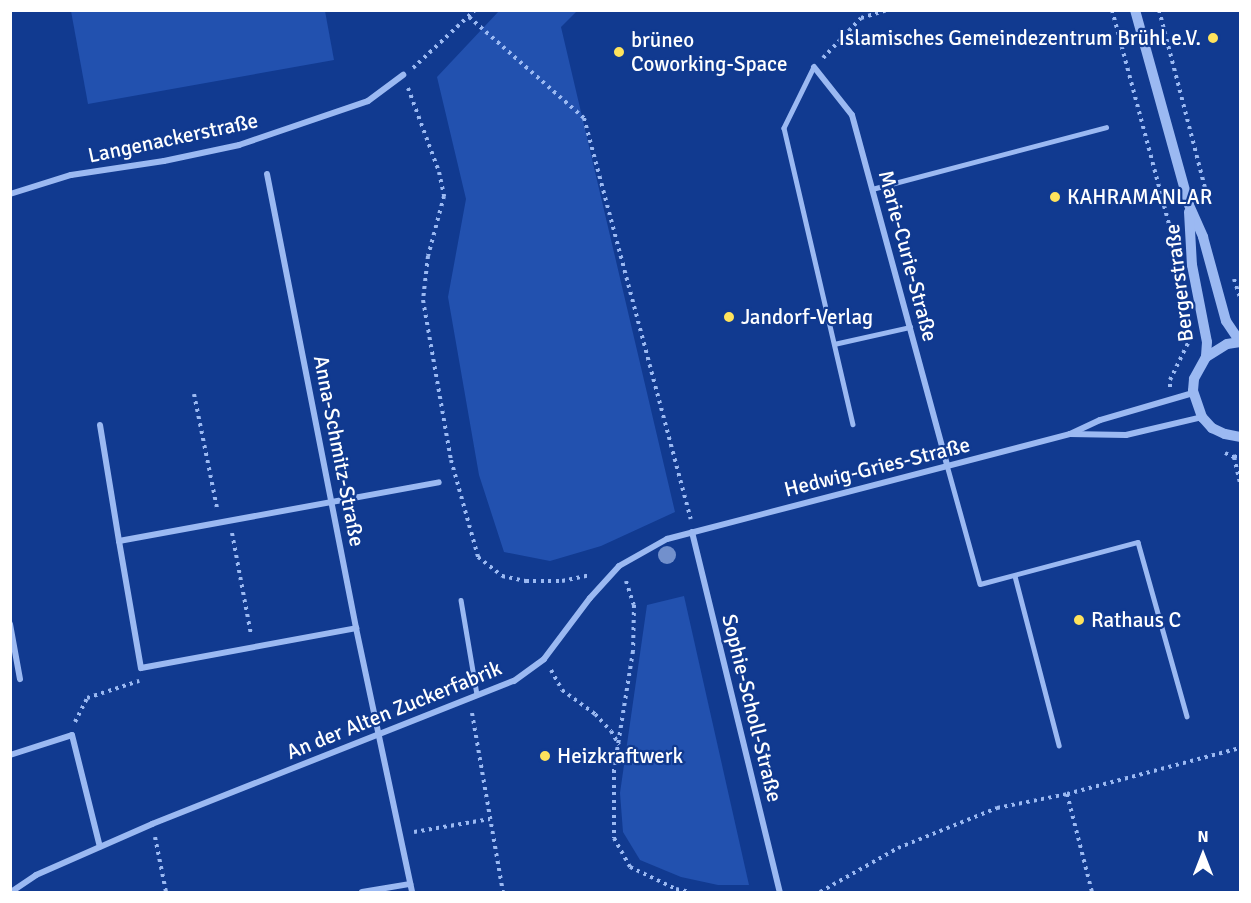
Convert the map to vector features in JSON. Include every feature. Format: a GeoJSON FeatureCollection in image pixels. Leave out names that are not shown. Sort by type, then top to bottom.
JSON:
{"type":"FeatureCollection","features":[{"type":"Feature","properties":{"kind":"street","name":"Bergerstraße"},"geometry":{"type":"LineString","coordinates":[[1135,10],[1189,205],[1203,237],[1226,321],[1240,342],[1216,349],[1206,357],[1194,379],[1193,393]]}},
{"type":"Feature","properties":{"kind":"street","name":"Marie-Curie-Straße"},"geometry":{"type":"LineString","coordinates":[[814,66],[852,115],[947,465]]}},
{"type":"Feature","properties":{"kind":"street","name":"Langenackerstraße"},"geometry":{"type":"LineString","coordinates":[[10,194],[71,175],[164,161],[239,145],[368,101],[403,75]]}},
{"type":"Feature","properties":{"kind":"street","name":"Anna-Schmitz-Straße"},"geometry":{"type":"LineString","coordinates":[[267,174],[356,628],[412,892]]}},
{"type":"Feature","properties":{"kind":"street","name":"Bergerstraße"},"geometry":{"type":"LineString","coordinates":[[1189,205],[1192,265],[1207,342],[1206,357]]}},
{"type":"Feature","properties":{"kind":"street","name":"Hedwig-Gries-Straße"},"geometry":{"type":"LineString","coordinates":[[693,531],[1070,434],[1100,420],[1193,393]]}},
{"type":"Feature","properties":{"kind":"street"},"geometry":{"type":"LineString","coordinates":[[1193,393],[1202,417],[1212,428],[1240,437]]}},
{"type":"Feature","properties":{"kind":"street","name":"Hedwig-Gries-Straße"},"geometry":{"type":"LineString","coordinates":[[1070,434],[1126,435],[1202,417]]}},
{"type":"Feature","properties":{"kind":"street"},"geometry":{"type":"LineString","coordinates":[[100,425],[141,668],[356,628]]}},
{"type":"Feature","properties":{"kind":"street"},"geometry":{"type":"LineString","coordinates":[[119,541],[439,482]]}},
{"type":"Feature","properties":{"kind":"street","name":"An der Alten Zuckerfabrik"},"geometry":{"type":"LineString","coordinates":[[11,892],[36,875],[152,824],[514,681],[544,659],[590,598],[619,566],[657,544],[693,531]]}},
{"type":"Feature","properties":{"kind":"street","name":"Sophie-Scholl-Straße"},"geometry":{"type":"LineString","coordinates":[[693,531],[780,892]]}},
{"type":"Feature","properties":{"kind":"street"},"geometry":{"type":"LineString","coordinates":[[10,624],[21,679]]}},
{"type":"Feature","properties":{"kind":"street"},"geometry":{"type":"LineString","coordinates":[[10,755],[72,735],[100,847]]}},
{"type":"Feature","properties":{"kind":"street"},"geometry":{"type":"LineString","coordinates":[[362,892],[410,884]]}},
{"type":"Feature","properties":{"kind":"lane"},"geometry":{"type":"LineString","coordinates":[[814,66],[784,128],[853,424]]}},
{"type":"Feature","properties":{"kind":"lane"},"geometry":{"type":"LineString","coordinates":[[872,189],[1106,127]]}},
{"type":"Feature","properties":{"kind":"lane"},"geometry":{"type":"LineString","coordinates":[[834,344],[910,327]]}},
{"type":"Feature","properties":{"kind":"lane"},"geometry":{"type":"LineString","coordinates":[[947,465],[980,584],[1138,542],[1187,716]]}},
{"type":"Feature","properties":{"kind":"lane"},"geometry":{"type":"LineString","coordinates":[[1015,576],[1059,745]]}},
{"type":"Feature","properties":{"kind":"lane"},"geometry":{"type":"LineString","coordinates":[[461,600],[477,695]]}},
{"type":"Feature","properties":{"kind":"path"},"geometry":{"type":"LineString","coordinates":[[475,10],[429,56],[403,75],[439,172],[444,196],[428,256],[423,300],[451,460],[478,557],[502,576],[542,582],[577,579],[619,566],[634,605],[633,651],[612,794],[615,838],[630,867],[675,891],[690,892]]}},
{"type":"Feature","properties":{"kind":"path"},"geometry":{"type":"LineString","coordinates":[[814,66],[861,18],[888,10]]}},
{"type":"Feature","properties":{"kind":"path"},"geometry":{"type":"LineString","coordinates":[[1112,10],[1173,240]]}},
{"type":"Feature","properties":{"kind":"path"},"geometry":{"type":"LineString","coordinates":[[1159,10],[1212,213]]}},
{"type":"Feature","properties":{"kind":"path"},"geometry":{"type":"LineString","coordinates":[[469,17],[584,118],[693,531]]}},
{"type":"Feature","properties":{"kind":"path"},"geometry":{"type":"LineString","coordinates":[[1233,277],[1240,298]]}},
{"type":"Feature","properties":{"kind":"path"},"geometry":{"type":"LineString","coordinates":[[194,394],[220,524]]}},
{"type":"Feature","properties":{"kind":"path"},"geometry":{"type":"LineString","coordinates":[[1240,455],[1234,457],[1240,484]]}},
{"type":"Feature","properties":{"kind":"path"},"geometry":{"type":"LineString","coordinates":[[230,522],[253,647]]}},
{"type":"Feature","properties":{"kind":"path"},"geometry":{"type":"LineString","coordinates":[[544,659],[562,690],[596,714],[611,731],[619,746]]}},
{"type":"Feature","properties":{"kind":"path"},"geometry":{"type":"LineString","coordinates":[[72,735],[75,720],[87,699],[139,682],[141,668]]}},
{"type":"Feature","properties":{"kind":"path"},"geometry":{"type":"LineString","coordinates":[[469,699],[503,892]]}},
{"type":"Feature","properties":{"kind":"path"},"geometry":{"type":"LineString","coordinates":[[820,892],[898,848],[997,808],[1067,794],[1240,748]]}},
{"type":"Feature","properties":{"kind":"path"},"geometry":{"type":"LineString","coordinates":[[1067,794],[1092,892]]}},
{"type":"Feature","properties":{"kind":"path"},"geometry":{"type":"LineString","coordinates":[[401,834],[490,819]]}},
{"type":"Feature","properties":{"kind":"path"},"geometry":{"type":"LineString","coordinates":[[152,824],[166,892]]}},
{"type":"Feature","properties":{"kind":"shaded area"},"geometry":{"type":"Polygon","coordinates":[[[71,11],[325,11],[334,60],[88,104],[71,11]]]}},
{"type":"Feature","properties":{"kind":"shaded area"},"geometry":{"type":"Polygon","coordinates":[[[499,11],[577,11],[561,27],[675,512],[601,546],[550,561],[504,552],[479,475],[448,297],[466,199],[437,77],[499,11]]]}},
{"type":"Feature","properties":{"kind":"shaded area"},"geometry":{"type":"Polygon","coordinates":[[[684,596],[749,885],[718,885],[681,877],[640,860],[623,832],[620,793],[647,605],[684,596]]]}},
{"type":"Feature","properties":{"kind":"place","name":"Islamisches Gemeindezentrum Brühl e.V."},"geometry":{"type":"Point","coordinates":[1213,38]}},
{"type":"Feature","properties":{"kind":"place","name":"brüneo Coworking-Space"},"geometry":{"type":"Point","coordinates":[619,52]}},
{"type":"Feature","properties":{"kind":"place","name":"KAHRAMANLAR"},"geometry":{"type":"Point","coordinates":[1055,197]}},
{"type":"Feature","properties":{"kind":"place","name":"Jandorf-Verlag"},"geometry":{"type":"Point","coordinates":[729,317]}},
{"type":"Feature","properties":{"kind":"place","name":"Rathaus C"},"geometry":{"type":"Point","coordinates":[1079,620]}},
{"type":"Feature","properties":{"kind":"place","name":"Heizkraftwerk"},"geometry":{"type":"Point","coordinates":[545,756]}}]}
